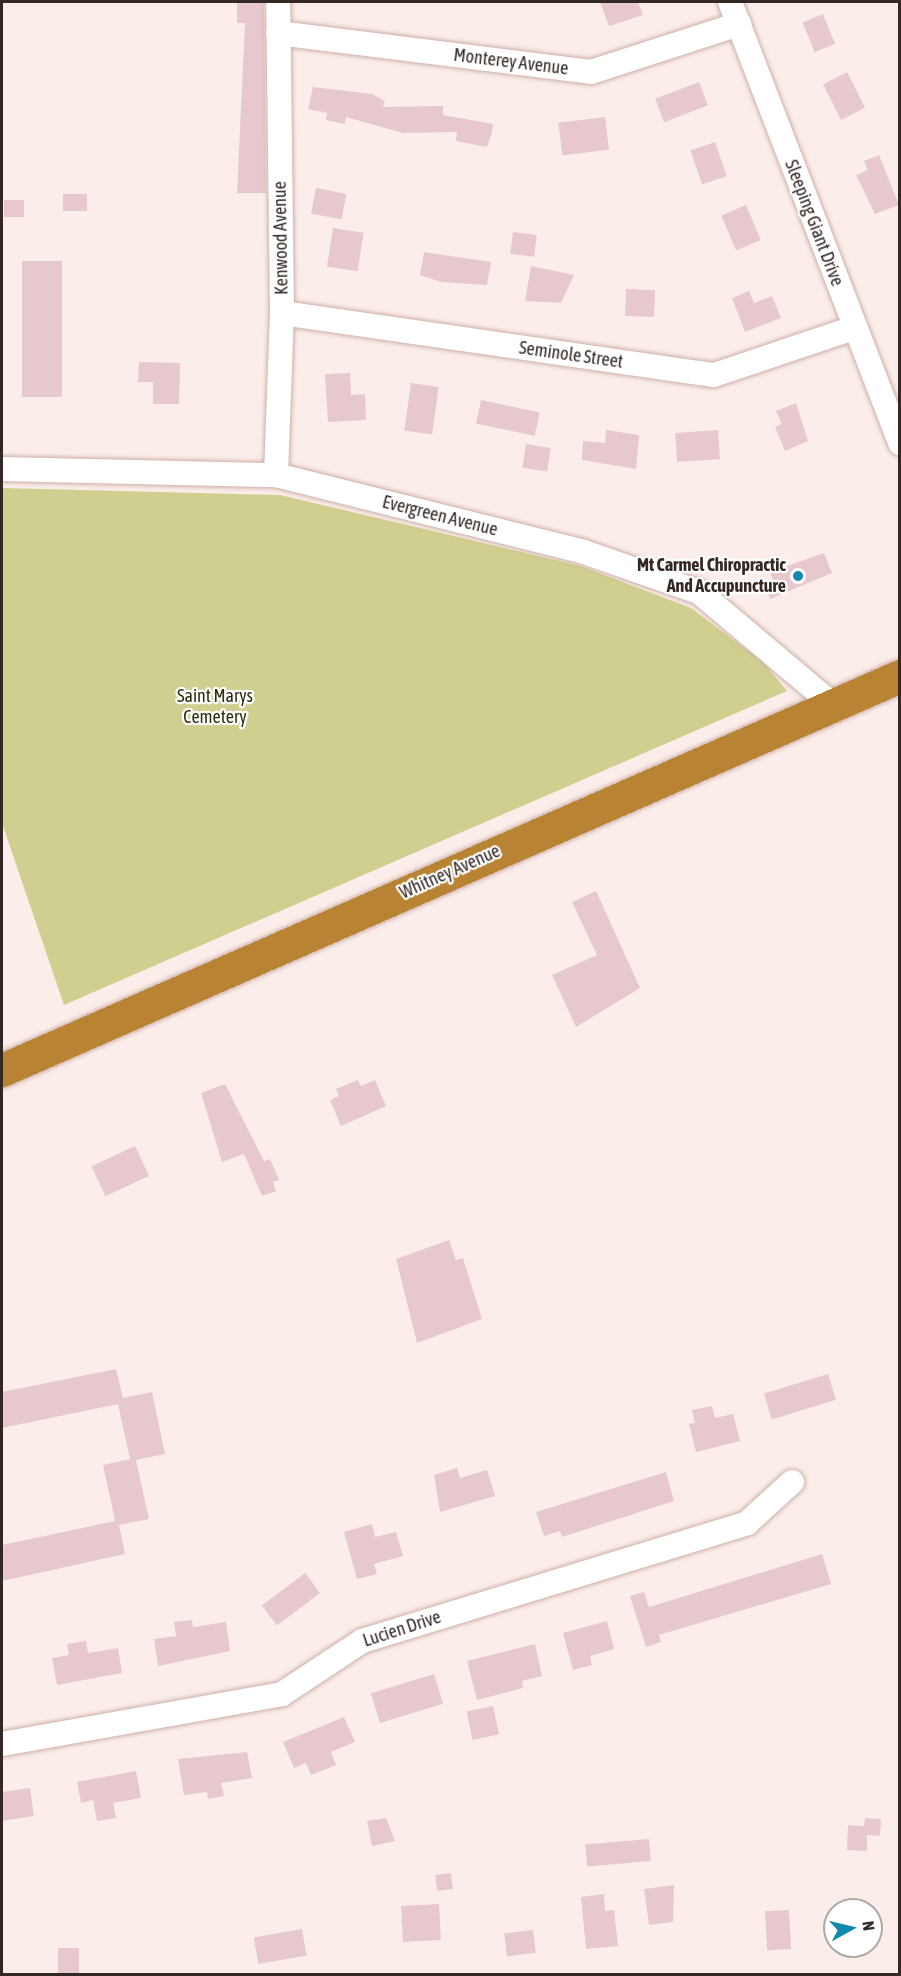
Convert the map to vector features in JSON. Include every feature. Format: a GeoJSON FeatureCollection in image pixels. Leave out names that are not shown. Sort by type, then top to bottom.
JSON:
{"type":"FeatureCollection","features":[{"type":"Feature","properties":{"kind":"highway","name":"Whitney Avenue"},"geometry":{"type":"LineString","coordinates":[[2,1070],[900,676]]}},
{"type":"Feature","properties":{"kind":"street","name":"Kenwood Avenue"},"geometry":{"type":"LineString","coordinates":[[276,475],[282,313],[278,2]]}},
{"type":"Feature","properties":{"kind":"street","name":"Sleeping Giant Drive"},"geometry":{"type":"LineString","coordinates":[[730,2],[900,443]]}},
{"type":"Feature","properties":{"kind":"street","name":"Monterey Avenue"},"geometry":{"type":"LineString","coordinates":[[278,33],[591,72],[739,24]]}},
{"type":"Feature","properties":{"kind":"street","name":"Seminole Street"},"geometry":{"type":"LineString","coordinates":[[282,313],[714,375],[854,328]]}},
{"type":"Feature","properties":{"kind":"street","name":"Evergreen Avenue"},"geometry":{"type":"LineString","coordinates":[[2,469],[276,475],[584,552],[699,592],[832,704]]}},
{"type":"Feature","properties":{"kind":"street","name":"Lucien Drive"},"geometry":{"type":"LineString","coordinates":[[2,1744],[282,1694],[362,1641],[747,1523],[792,1482]]}},
{"type":"Feature","properties":{"kind":"green space","name":"Saint Marys Cemetery"},"geometry":{"type":"Polygon","coordinates":[[[2,488],[280,495],[581,566],[691,608],[763,662],[787,691],[64,1005],[2,823],[2,488]]]}},
{"type":"Feature","properties":{"kind":"building"},"geometry":{"type":"Polygon","coordinates":[[[237,2],[264,2],[266,193],[237,193],[245,23],[237,23],[237,2]]]}},
{"type":"Feature","properties":{"kind":"building"},"geometry":{"type":"Polygon","coordinates":[[[600,2],[638,2],[643,15],[609,26],[600,2]]]}},
{"type":"Feature","properties":{"kind":"building"},"geometry":{"type":"Polygon","coordinates":[[[823,14],[835,44],[815,52],[803,22],[823,14]]]}},
{"type":"Feature","properties":{"kind":"building"},"geometry":{"type":"Polygon","coordinates":[[[847,72],[865,108],[841,120],[823,84],[847,72]]]}},
{"type":"Feature","properties":{"kind":"building"},"geometry":{"type":"Polygon","coordinates":[[[699,82],[708,105],[664,122],[655,99],[699,82]]]}},
{"type":"Feature","properties":{"kind":"building"},"geometry":{"type":"Polygon","coordinates":[[[313,87],[372,94],[385,101],[383,107],[443,106],[443,115],[493,124],[492,132],[487,147],[456,141],[457,132],[403,133],[346,117],[345,124],[326,120],[327,113],[308,109],[313,87]]]}},
{"type":"Feature","properties":{"kind":"building"},"geometry":{"type":"Polygon","coordinates":[[[605,117],[609,150],[562,155],[558,123],[605,117]]]}},
{"type":"Feature","properties":{"kind":"building"},"geometry":{"type":"Polygon","coordinates":[[[715,142],[727,176],[702,185],[690,150],[715,142]]]}},
{"type":"Feature","properties":{"kind":"building"},"geometry":{"type":"Polygon","coordinates":[[[879,155],[899,205],[875,214],[856,175],[868,170],[864,161],[879,155]]]}},
{"type":"Feature","properties":{"kind":"building"},"geometry":{"type":"Polygon","coordinates":[[[316,188],[346,194],[341,219],[311,214],[316,188]]]}},
{"type":"Feature","properties":{"kind":"building"},"geometry":{"type":"Polygon","coordinates":[[[63,194],[87,194],[87,211],[63,211],[63,194]]]}},
{"type":"Feature","properties":{"kind":"building"},"geometry":{"type":"Polygon","coordinates":[[[4,200],[24,200],[24,217],[4,217],[4,200]]]}},
{"type":"Feature","properties":{"kind":"building"},"geometry":{"type":"Polygon","coordinates":[[[746,205],[761,240],[736,251],[721,216],[746,205]]]}},
{"type":"Feature","properties":{"kind":"building"},"geometry":{"type":"Polygon","coordinates":[[[333,228],[364,233],[358,271],[327,267],[333,228]]]}},
{"type":"Feature","properties":{"kind":"building"},"geometry":{"type":"Polygon","coordinates":[[[513,232],[537,235],[534,257],[510,254],[513,232]]]}},
{"type":"Feature","properties":{"kind":"building"},"geometry":{"type":"Polygon","coordinates":[[[424,252],[491,262],[487,285],[441,282],[420,275],[424,252]]]}},
{"type":"Feature","properties":{"kind":"building"},"geometry":{"type":"Polygon","coordinates":[[[22,261],[62,261],[62,397],[22,397],[22,261]]]}},
{"type":"Feature","properties":{"kind":"building"},"geometry":{"type":"Polygon","coordinates":[[[531,266],[574,275],[561,303],[525,301],[531,266]]]}},
{"type":"Feature","properties":{"kind":"building"},"geometry":{"type":"Polygon","coordinates":[[[626,289],[655,290],[654,317],[625,316],[626,289]]]}},
{"type":"Feature","properties":{"kind":"building"},"geometry":{"type":"Polygon","coordinates":[[[749,291],[754,303],[772,296],[781,318],[745,332],[732,298],[749,291]]]}},
{"type":"Feature","properties":{"kind":"building"},"geometry":{"type":"Polygon","coordinates":[[[139,362],[180,363],[179,404],[153,404],[153,382],[138,382],[139,362]]]}},
{"type":"Feature","properties":{"kind":"building"},"geometry":{"type":"Polygon","coordinates":[[[350,373],[351,395],[365,394],[366,420],[328,422],[325,374],[350,373]]]}},
{"type":"Feature","properties":{"kind":"building"},"geometry":{"type":"Polygon","coordinates":[[[411,383],[439,387],[432,434],[404,431],[411,383]]]}},
{"type":"Feature","properties":{"kind":"building"},"geometry":{"type":"Polygon","coordinates":[[[481,400],[540,412],[535,436],[476,423],[481,400]]]}},
{"type":"Feature","properties":{"kind":"building"},"geometry":{"type":"Polygon","coordinates":[[[796,403],[808,441],[785,451],[775,427],[782,424],[776,411],[796,403]]]}},
{"type":"Feature","properties":{"kind":"building"},"geometry":{"type":"Polygon","coordinates":[[[606,430],[639,435],[636,469],[582,460],[583,441],[605,443],[606,430]]]}},
{"type":"Feature","properties":{"kind":"building"},"geometry":{"type":"Polygon","coordinates":[[[718,430],[720,459],[677,462],[675,433],[718,430]]]}},
{"type":"Feature","properties":{"kind":"building"},"geometry":{"type":"Polygon","coordinates":[[[526,444],[551,448],[547,472],[522,468],[526,444]]]}},
{"type":"Feature","properties":{"kind":"building","name":"Mt Carmel Chiropractic And Accupuncture"},"geometry":{"type":"Polygon","coordinates":[[[824,553],[832,573],[770,599],[764,583],[773,580],[770,572],[824,553]]]}},
{"type":"Feature","properties":{"kind":"building"},"geometry":{"type":"Polygon","coordinates":[[[596,891],[640,988],[576,1027],[552,975],[597,955],[572,902],[596,891]]]}},
{"type":"Feature","properties":{"kind":"building"},"geometry":{"type":"Polygon","coordinates":[[[358,1080],[361,1086],[375,1080],[386,1106],[341,1126],[330,1100],[339,1096],[336,1089],[358,1080]]]}},
{"type":"Feature","properties":{"kind":"building"},"geometry":{"type":"Polygon","coordinates":[[[225,1084],[264,1161],[270,1159],[279,1180],[273,1182],[276,1191],[262,1196],[244,1154],[222,1162],[201,1093],[225,1084]]]}},
{"type":"Feature","properties":{"kind":"building"},"geometry":{"type":"Polygon","coordinates":[[[135,1146],[149,1176],[105,1196],[91,1166],[135,1146]]]}},
{"type":"Feature","properties":{"kind":"building"},"geometry":{"type":"Polygon","coordinates":[[[449,1240],[456,1260],[463,1258],[482,1319],[417,1343],[396,1259],[449,1240]]]}},
{"type":"Feature","properties":{"kind":"building"},"geometry":{"type":"Polygon","coordinates":[[[116,1369],[123,1398],[152,1392],[165,1454],[136,1460],[149,1519],[119,1525],[125,1554],[2,1581],[2,1545],[115,1521],[103,1465],[130,1459],[118,1404],[2,1428],[2,1392],[116,1369]]]}},
{"type":"Feature","properties":{"kind":"building"},"geometry":{"type":"Polygon","coordinates":[[[828,1374],[836,1400],[772,1419],[764,1394],[828,1374]]]}},
{"type":"Feature","properties":{"kind":"building"},"geometry":{"type":"Polygon","coordinates":[[[712,1406],[715,1418],[733,1414],[740,1441],[696,1452],[689,1424],[695,1423],[692,1410],[712,1406]]]}},
{"type":"Feature","properties":{"kind":"building"},"geometry":{"type":"Polygon","coordinates":[[[457,1468],[460,1478],[487,1470],[495,1496],[440,1512],[434,1475],[457,1468]]]}},
{"type":"Feature","properties":{"kind":"building"},"geometry":{"type":"Polygon","coordinates":[[[666,1472],[674,1501],[562,1537],[560,1531],[544,1536],[536,1512],[666,1472]]]}},
{"type":"Feature","properties":{"kind":"building"},"geometry":{"type":"Polygon","coordinates":[[[372,1524],[375,1537],[396,1532],[403,1556],[374,1564],[377,1574],[357,1579],[344,1532],[372,1524]]]}},
{"type":"Feature","properties":{"kind":"building"},"geometry":{"type":"Polygon","coordinates":[[[822,1554],[831,1584],[659,1635],[661,1642],[646,1647],[630,1596],[644,1592],[649,1607],[822,1554]]]}},
{"type":"Feature","properties":{"kind":"building"},"geometry":{"type":"Polygon","coordinates":[[[305,1573],[320,1593],[277,1625],[262,1605],[305,1573]]]}},
{"type":"Feature","properties":{"kind":"building"},"geometry":{"type":"Polygon","coordinates":[[[192,1620],[193,1627],[226,1622],[230,1651],[158,1666],[154,1639],[176,1636],[174,1622],[192,1620]]]}},
{"type":"Feature","properties":{"kind":"building"},"geometry":{"type":"Polygon","coordinates":[[[607,1621],[614,1649],[590,1656],[592,1665],[573,1670],[563,1633],[607,1621]]]}},
{"type":"Feature","properties":{"kind":"building"},"geometry":{"type":"Polygon","coordinates":[[[86,1641],[88,1653],[118,1648],[122,1673],[57,1685],[52,1658],[69,1655],[67,1644],[86,1641]]]}},
{"type":"Feature","properties":{"kind":"building"},"geometry":{"type":"Polygon","coordinates":[[[535,1644],[542,1676],[522,1681],[523,1688],[477,1700],[467,1661],[535,1644]]]}},
{"type":"Feature","properties":{"kind":"building"},"geometry":{"type":"Polygon","coordinates":[[[434,1674],[443,1704],[380,1723],[371,1693],[434,1674]]]}},
{"type":"Feature","properties":{"kind":"building"},"geometry":{"type":"Polygon","coordinates":[[[493,1706],[499,1734],[473,1740],[467,1712],[493,1706]]]}},
{"type":"Feature","properties":{"kind":"building"},"geometry":{"type":"Polygon","coordinates":[[[344,1717],[355,1742],[331,1752],[336,1765],[311,1775],[306,1763],[294,1768],[283,1742],[344,1717]]]}},
{"type":"Feature","properties":{"kind":"building"},"geometry":{"type":"Polygon","coordinates":[[[247,1752],[252,1778],[221,1783],[224,1796],[208,1799],[207,1792],[184,1795],[178,1759],[247,1752]]]}},
{"type":"Feature","properties":{"kind":"building"},"geometry":{"type":"Polygon","coordinates":[[[136,1771],[141,1798],[113,1803],[116,1818],[97,1821],[93,1800],[81,1803],[77,1782],[136,1771]]]}},
{"type":"Feature","properties":{"kind":"building"},"geometry":{"type":"Polygon","coordinates":[[[30,1788],[34,1816],[2,1821],[2,1792],[30,1788]]]}},
{"type":"Feature","properties":{"kind":"building"},"geometry":{"type":"Polygon","coordinates":[[[386,1818],[395,1841],[372,1846],[367,1821],[386,1818]]]}},
{"type":"Feature","properties":{"kind":"building"},"geometry":{"type":"Polygon","coordinates":[[[865,1818],[881,1819],[880,1836],[867,1835],[867,1851],[847,1850],[848,1825],[864,1826],[865,1818]]]}},
{"type":"Feature","properties":{"kind":"building"},"geometry":{"type":"Polygon","coordinates":[[[649,1839],[651,1861],[587,1866],[585,1845],[649,1839]]]}},
{"type":"Feature","properties":{"kind":"building"},"geometry":{"type":"Polygon","coordinates":[[[451,1873],[453,1889],[437,1891],[435,1875],[451,1873]]]}},
{"type":"Feature","properties":{"kind":"building"},"geometry":{"type":"Polygon","coordinates":[[[674,1885],[673,1922],[649,1925],[644,1889],[674,1885]]]}},
{"type":"Feature","properties":{"kind":"building"},"geometry":{"type":"Polygon","coordinates":[[[604,1894],[605,1911],[614,1910],[618,1946],[586,1949],[581,1897],[604,1894]]]}},
{"type":"Feature","properties":{"kind":"building"},"geometry":{"type":"Polygon","coordinates":[[[439,1904],[441,1940],[403,1942],[401,1906],[439,1904]]]}},
{"type":"Feature","properties":{"kind":"building"},"geometry":{"type":"Polygon","coordinates":[[[789,1910],[791,1949],[767,1950],[765,1911],[789,1910]]]}},
{"type":"Feature","properties":{"kind":"building"},"geometry":{"type":"Polygon","coordinates":[[[302,1929],[307,1956],[258,1964],[254,1938],[302,1929]]]}},
{"type":"Feature","properties":{"kind":"building"},"geometry":{"type":"Polygon","coordinates":[[[533,1930],[536,1953],[507,1956],[504,1934],[533,1930]]]}},
{"type":"Feature","properties":{"kind":"building"},"geometry":{"type":"Polygon","coordinates":[[[58,1948],[79,1948],[79,1974],[58,1974],[58,1948]]]}},
{"type":"Feature","properties":{"kind":"place","name":"Mt Carmel Chiropractic And Accupuncture"},"geometry":{"type":"Point","coordinates":[798,576]}}]}
